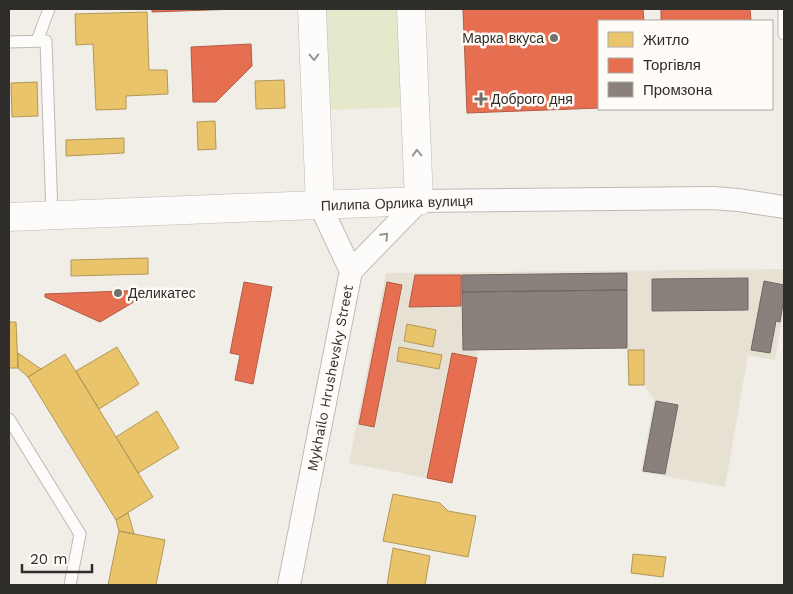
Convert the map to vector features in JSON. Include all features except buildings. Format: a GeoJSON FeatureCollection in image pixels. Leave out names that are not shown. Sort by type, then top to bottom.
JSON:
{"type":"FeatureCollection","features":[{"type":"Feature","properties":{"kind":"street"},"geometry":{"type":"LineString","coordinates":[[289,585],[350,271],[320,205],[312,9]]}},
{"type":"Feature","properties":{"kind":"street"},"geometry":{"type":"LineString","coordinates":[[411,9],[419,201]]}},
{"type":"Feature","properties":{"kind":"street","name":"Пилипа Орлика вулиця"},"geometry":{"type":"LineString","coordinates":[[9,217],[419,201],[712,198],[784,207]]}},
{"type":"Feature","properties":{"kind":"street","name":"Mykhailo Hrushevsky Street"},"geometry":{"type":"LineString","coordinates":[[350,271],[419,201]]}},
{"type":"Feature","properties":{"kind":"lane"},"geometry":{"type":"LineString","coordinates":[[37,41],[49,9]]}},
{"type":"Feature","properties":{"kind":"lane"},"geometry":{"type":"LineString","coordinates":[[784,9],[784,34]]}},
{"type":"Feature","properties":{"kind":"lane"},"geometry":{"type":"LineString","coordinates":[[9,42],[46,40],[52,215]]}},
{"type":"Feature","properties":{"kind":"lane"},"geometry":{"type":"LineString","coordinates":[[9,419],[80,534],[70,585]]}},
{"type":"Feature","properties":{"kind":"shaded area"},"geometry":{"type":"Polygon","coordinates":[[[784,269],[784,308],[775,360],[748,355],[725,487],[641,472],[654,400],[645,386],[628,386],[627,348],[478,350],[452,483],[349,463],[386,273],[784,269]]]}},
{"type":"Feature","properties":{"kind":"green space"},"geometry":{"type":"Polygon","coordinates":[[[324,9],[401,9],[405,107],[328,110],[324,9]]]}},
{"type":"Feature","properties":{"kind":"place","name":"Марка вкуса"},"geometry":{"type":"Point","coordinates":[554,38]}},
{"type":"Feature","properties":{"kind":"place","name":"Доброго дня"},"geometry":{"type":"Point","coordinates":[481,99]}},
{"type":"Feature","properties":{"kind":"place","name":"Деликатес"},"geometry":{"type":"Point","coordinates":[118,293]}}]}
